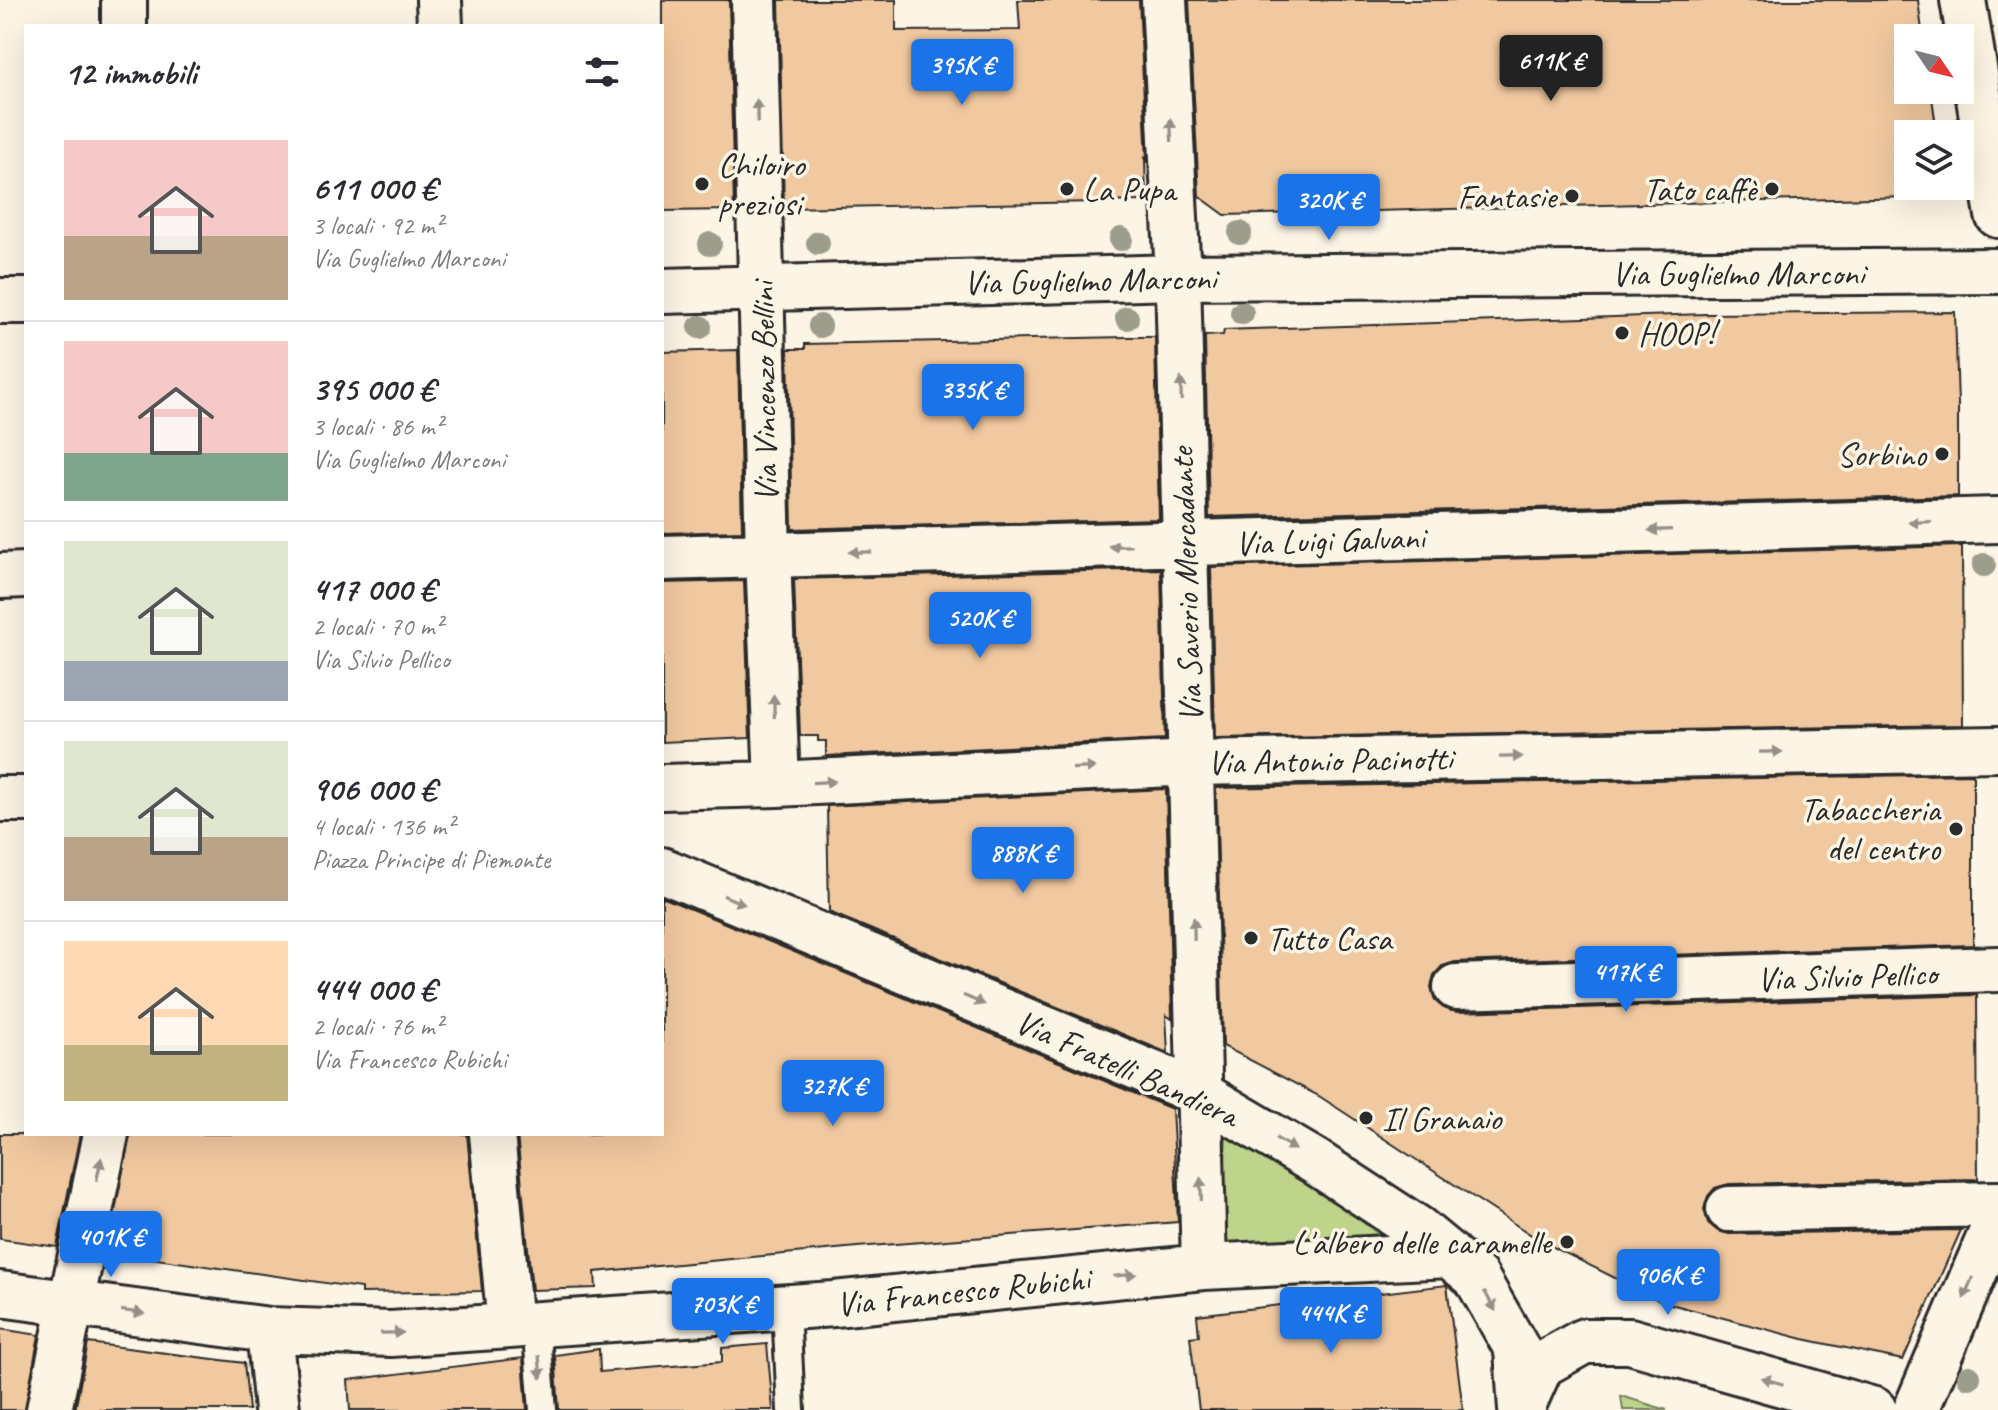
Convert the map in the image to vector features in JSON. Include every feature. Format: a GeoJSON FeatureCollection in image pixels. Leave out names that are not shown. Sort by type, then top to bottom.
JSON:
{"type":"FeatureCollection","features":[{"type":"Feature","properties":{"kind":"street"},"geometry":{"type":"LineString","coordinates":[[124,0],[124,24]]}},
{"type":"Feature","properties":{"kind":"street"},"geometry":{"type":"LineString","coordinates":[[439,0],[440,24]]}},
{"type":"Feature","properties":{"kind":"street","name":"Via Vincenzo Bellini"},"geometry":{"type":"LineString","coordinates":[[754,0],[777,784]]}},
{"type":"Feature","properties":{"kind":"street","name":"Via Saverio Mercadante"},"geometry":{"type":"LineString","coordinates":[[1164,0],[1178,277],[1197,1092],[1204,1267]]}},
{"type":"Feature","properties":{"kind":"street"},"geometry":{"type":"LineString","coordinates":[[1963,0],[1986,65],[1998,215]]}},
{"type":"Feature","properties":{"kind":"street","name":"Via Guglielmo Marconi"},"geometry":{"type":"LineString","coordinates":[[664,291],[1178,277],[1998,271]]}},
{"type":"Feature","properties":{"kind":"street"},"geometry":{"type":"LineString","coordinates":[[0,301],[24,301]]}},
{"type":"Feature","properties":{"kind":"street","name":"Via Luigi Galvani"},"geometry":{"type":"LineString","coordinates":[[664,558],[1998,520]]}},
{"type":"Feature","properties":{"kind":"street"},"geometry":{"type":"LineString","coordinates":[[0,576],[24,575]]}},
{"type":"Feature","properties":{"kind":"street","name":"Via Antonio Pacinotti"},"geometry":{"type":"LineString","coordinates":[[664,787],[1191,763],[1998,749]]}},
{"type":"Feature","properties":{"kind":"street"},"geometry":{"type":"LineString","coordinates":[[0,799],[24,799]]}},
{"type":"Feature","properties":{"kind":"street","name":"Via Fratelli Bandiera"},"geometry":{"type":"LineString","coordinates":[[664,871],[1197,1092],[1314,1161],[1418,1229],[1476,1277],[1517,1349],[1521,1410]]}},
{"type":"Feature","properties":{"kind":"street","name":"Via Silvio Pellico"},"geometry":{"type":"LineString","coordinates":[[1456,987],[1998,969]]}},
{"type":"Feature","properties":{"kind":"street"},"geometry":{"type":"LineString","coordinates":[[49,1410],[106,1136]]}},
{"type":"Feature","properties":{"kind":"street"},"geometry":{"type":"LineString","coordinates":[[492,1136],[523,1325]]}},
{"type":"Feature","properties":{"kind":"street"},"geometry":{"type":"LineString","coordinates":[[1729,1209],[1998,1204]]}},
{"type":"Feature","properties":{"kind":"street"},"geometry":{"type":"LineString","coordinates":[[1916,1410],[1998,1217]]}},
{"type":"Feature","properties":{"kind":"street","name":"Via Francesco Rubichi"},"geometry":{"type":"LineString","coordinates":[[0,1294],[269,1330],[391,1334],[786,1308],[1204,1267],[1450,1255]]}},
{"type":"Feature","properties":{"kind":"street"},"geometry":{"type":"LineString","coordinates":[[269,1330],[277,1410]]}},
{"type":"Feature","properties":{"kind":"street"},"geometry":{"type":"LineString","coordinates":[[1521,1410],[1541,1365],[1584,1341],[1630,1341],[1874,1410]]}},
{"type":"Feature","properties":{"kind":"lane"},"geometry":{"type":"LineString","coordinates":[[786,1308],[791,1410]]}},
{"type":"Feature","properties":{"kind":"lane"},"geometry":{"type":"LineString","coordinates":[[523,1325],[543,1410]]}},
{"type":"Feature","properties":{"kind":"green space"},"geometry":{"type":"Polygon","coordinates":[[[1226,1132],[1322,1191],[1385,1239],[1222,1249],[1226,1132]]]}},
{"type":"Feature","properties":{"kind":"green space"},"geometry":{"type":"Polygon","coordinates":[[[1621,1396],[1667,1410],[1623,1410],[1621,1396]]]}},
{"type":"Feature","properties":{"kind":"building"},"geometry":{"type":"Polygon","coordinates":[[[662,0],[729,0],[734,210],[664,211],[662,0]]]}},
{"type":"Feature","properties":{"kind":"building"},"geometry":{"type":"Polygon","coordinates":[[[779,0],[896,0],[896,31],[1020,30],[1018,0],[1139,0],[1147,160],[1145,158],[1146,201],[784,208],[779,0]]]}},
{"type":"Feature","properties":{"kind":"building"},"geometry":{"type":"Polygon","coordinates":[[[1189,0],[1918,0],[1921,24],[1894,24],[1894,104],[1933,104],[1935,120],[1894,120],[1894,197],[1225,215],[1199,196],[1189,0]]]}},
{"type":"Feature","properties":{"kind":"building"},"geometry":{"type":"Polygon","coordinates":[[[1955,312],[1958,496],[1209,517],[1205,336],[1223,335],[1224,330],[1706,314],[1955,312]]]}},
{"type":"Feature","properties":{"kind":"building"},"geometry":{"type":"Polygon","coordinates":[[[1155,337],[1159,519],[792,529],[788,349],[805,349],[805,344],[1155,337]]]}},
{"type":"Feature","properties":{"kind":"building"},"geometry":{"type":"Polygon","coordinates":[[[738,350],[742,531],[664,533],[664,352],[738,350]]]}},
{"type":"Feature","properties":{"kind":"building"},"geometry":{"type":"Polygon","coordinates":[[[1962,546],[1963,725],[1215,738],[1211,567],[1962,546]]]}},
{"type":"Feature","properties":{"kind":"building"},"geometry":{"type":"Polygon","coordinates":[[[1161,569],[1165,739],[826,756],[826,741],[818,741],[818,736],[800,736],[794,579],[1161,569]]]}},
{"type":"Feature","properties":{"kind":"building"},"geometry":{"type":"Polygon","coordinates":[[[744,581],[750,738],[664,742],[664,583],[744,581]]]}},
{"type":"Feature","properties":{"kind":"building"},"geometry":{"type":"Polygon","coordinates":[[[1973,774],[1973,945],[1455,962],[1442,966],[1434,975],[1431,987],[1435,1001],[1445,1009],[1457,1012],[1977,995],[1978,1179],[1729,1184],[1715,1188],[1708,1196],[1704,1209],[1708,1223],[1718,1231],[1729,1234],[1961,1230],[1903,1360],[1803,1339],[1663,1302],[1539,1240],[1319,1096],[1223,1046],[1216,788],[1973,774]]]}},
{"type":"Feature","properties":{"kind":"building"},"geometry":{"type":"Polygon","coordinates":[[[1166,789],[1172,1019],[1166,1015],[1168,1053],[829,912],[827,806],[1166,789]]]}},
{"type":"Feature","properties":{"kind":"building"},"geometry":{"type":"Polygon","coordinates":[[[664,898],[1172,1109],[1178,1222],[857,1247],[595,1272],[596,1288],[532,1290],[517,1136],[664,1136],[664,898]]]}},
{"type":"Feature","properties":{"kind":"building"},"geometry":{"type":"Polygon","coordinates":[[[0,1134],[80,1136],[57,1247],[0,1239],[0,1134]]]}},
{"type":"Feature","properties":{"kind":"building"},"geometry":{"type":"Polygon","coordinates":[[[130,1136],[467,1136],[482,1291],[361,1293],[361,1288],[107,1252],[130,1136]]]}},
{"type":"Feature","properties":{"kind":"building"},"geometry":{"type":"Polygon","coordinates":[[[1447,1285],[1463,1410],[1199,1410],[1190,1337],[1199,1336],[1197,1315],[1447,1285]]]}},
{"type":"Feature","properties":{"kind":"building"},"geometry":{"type":"Polygon","coordinates":[[[0,1329],[39,1335],[25,1410],[0,1410],[0,1329]]]}},
{"type":"Feature","properties":{"kind":"building"},"geometry":{"type":"Polygon","coordinates":[[[88,1343],[244,1363],[249,1410],[75,1410],[88,1343]]]}},
{"type":"Feature","properties":{"kind":"building"},"geometry":{"type":"Polygon","coordinates":[[[767,1344],[773,1410],[559,1410],[555,1355],[599,1349],[600,1372],[722,1362],[722,1348],[767,1344]]]}},
{"type":"Feature","properties":{"kind":"building"},"geometry":{"type":"Polygon","coordinates":[[[523,1358],[527,1410],[350,1410],[348,1380],[523,1358]]]}},
{"type":"Feature","properties":{"kind":"place","name":"Chiloiro preziosi"},"geometry":{"type":"Point","coordinates":[702,184]}},
{"type":"Feature","properties":{"kind":"place","name":"La Pupa"},"geometry":{"type":"Point","coordinates":[1067,189]}},
{"type":"Feature","properties":{"kind":"place","name":"Tato caffè"},"geometry":{"type":"Point","coordinates":[1772,189]}},
{"type":"Feature","properties":{"kind":"place","name":"Fantasie"},"geometry":{"type":"Point","coordinates":[1572,196]}},
{"type":"Feature","properties":{"kind":"place","name":"HOOP!"},"geometry":{"type":"Point","coordinates":[1622,333]}},
{"type":"Feature","properties":{"kind":"place","name":"Sorbino"},"geometry":{"type":"Point","coordinates":[1942,454]}},
{"type":"Feature","properties":{"kind":"place","name":"Tabaccheria del centro"},"geometry":{"type":"Point","coordinates":[1956,829]}},
{"type":"Feature","properties":{"kind":"place","name":"Tutto Casa"},"geometry":{"type":"Point","coordinates":[1251,938]}},
{"type":"Feature","properties":{"kind":"place","name":"Il Granaio"},"geometry":{"type":"Point","coordinates":[1366,1118]}},
{"type":"Feature","properties":{"kind":"place","name":"L'albero delle caramelle"},"geometry":{"type":"Point","coordinates":[1567,1242]}}]}
